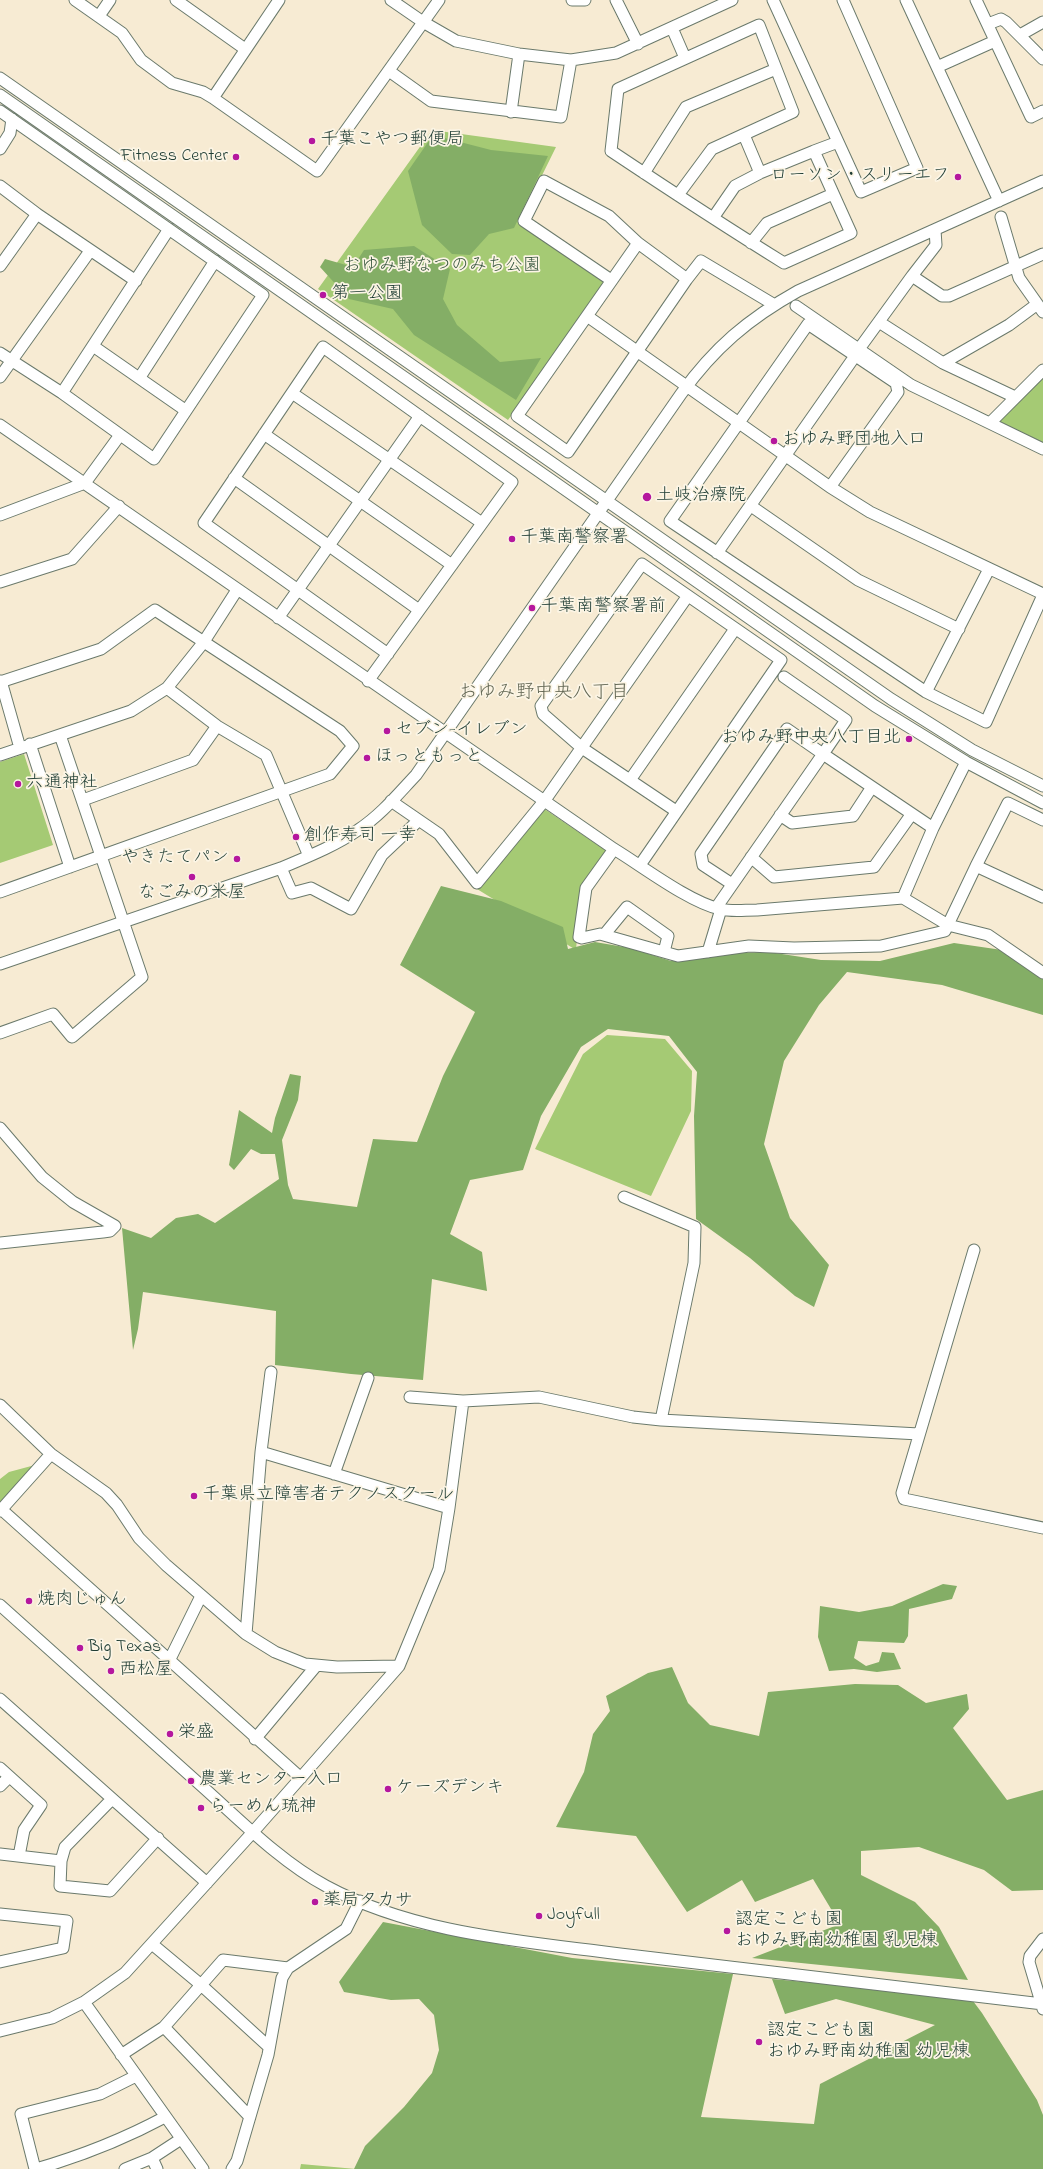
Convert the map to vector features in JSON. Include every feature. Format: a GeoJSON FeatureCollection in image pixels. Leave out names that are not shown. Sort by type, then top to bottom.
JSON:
{"type":"FeatureCollection","features":[{"type":"Feature","properties":{"kind":"street"},"geometry":{"type":"LineString","coordinates":[[75,0],[122,33],[141,60],[172,83],[203,92],[213,98],[317,171],[439,0]]}},
{"type":"Feature","properties":{"kind":"street"},"geometry":{"type":"LineString","coordinates":[[98,16],[110,0]]}},
{"type":"Feature","properties":{"kind":"street"},"geometry":{"type":"LineString","coordinates":[[176,0],[245,49]]}},
{"type":"Feature","properties":{"kind":"street"},"geometry":{"type":"LineString","coordinates":[[213,98],[279,0]]}},
{"type":"Feature","properties":{"kind":"street"},"geometry":{"type":"LineString","coordinates":[[391,0],[422,22],[456,41],[519,54],[571,60],[616,53],[732,0]]}},
{"type":"Feature","properties":{"kind":"street"},"geometry":{"type":"LineString","coordinates":[[572,0],[585,0]]}},
{"type":"Feature","properties":{"kind":"street"},"geometry":{"type":"LineString","coordinates":[[616,0],[638,44]]}},
{"type":"Feature","properties":{"kind":"street"},"geometry":{"type":"LineString","coordinates":[[773,0],[861,192],[918,168],[843,0]]}},
{"type":"Feature","properties":{"kind":"street"},"geometry":{"type":"LineString","coordinates":[[906,0],[999,201]]}},
{"type":"Feature","properties":{"kind":"street"},"geometry":{"type":"LineString","coordinates":[[976,0],[1032,117],[1043,111]]}},
{"type":"Feature","properties":{"kind":"street"},"geometry":{"type":"LineString","coordinates":[[988,24],[1001,19],[1006,22],[1043,59]]}},
{"type":"Feature","properties":{"kind":"street"},"geometry":{"type":"LineString","coordinates":[[1020,35],[1043,22]]}},
{"type":"Feature","properties":{"kind":"street"},"geometry":{"type":"LineString","coordinates":[[678,195],[712,149],[793,112],[759,26],[618,88],[611,151],[751,243],[784,263],[851,233],[814,151]]}},
{"type":"Feature","properties":{"kind":"street"},"geometry":{"type":"LineString","coordinates":[[672,28],[685,58]]}},
{"type":"Feature","properties":{"kind":"street"},"geometry":{"type":"LineString","coordinates":[[937,67],[995,41]]}},
{"type":"Feature","properties":{"kind":"street"},"geometry":{"type":"LineString","coordinates":[[511,112],[519,54]]}},
{"type":"Feature","properties":{"kind":"street"},"geometry":{"type":"LineString","coordinates":[[389,71],[431,101],[561,117],[571,60]]}},
{"type":"Feature","properties":{"kind":"street"},"geometry":{"type":"LineString","coordinates":[[644,173],[686,107],[776,69]]}},
{"type":"Feature","properties":{"kind":"street"},"geometry":{"type":"LineString","coordinates":[[0,78],[891,699],[972,750],[1043,786]]}},
{"type":"Feature","properties":{"kind":"street"},"geometry":{"type":"LineString","coordinates":[[0,95],[875,706],[966,762],[1043,803]]}},
{"type":"Feature","properties":{"kind":"street"},"geometry":{"type":"LineString","coordinates":[[0,111],[263,295],[185,410],[154,459],[62,393],[0,353]]}},
{"type":"Feature","properties":{"kind":"street"},"geometry":{"type":"LineString","coordinates":[[0,149],[10,133],[12,119]]}},
{"type":"Feature","properties":{"kind":"street"},"geometry":{"type":"LineString","coordinates":[[744,135],[760,173]]}},
{"type":"Feature","properties":{"kind":"street"},"geometry":{"type":"LineString","coordinates":[[713,218],[735,186],[760,173],[838,142]]}},
{"type":"Feature","properties":{"kind":"street"},"geometry":{"type":"LineString","coordinates":[[611,280],[524,221],[544,181],[609,216],[638,243],[687,279]]}},
{"type":"Feature","properties":{"kind":"street"},"geometry":{"type":"LineString","coordinates":[[0,964],[281,868],[309,856],[359,830],[391,801],[416,775],[446,734],[597,512],[687,386],[715,351],[734,333],[773,304],[798,291],[1043,181]]}},
{"type":"Feature","properties":{"kind":"street"},"geometry":{"type":"LineString","coordinates":[[0,186],[37,214],[136,281]]}},
{"type":"Feature","properties":{"kind":"street"},"geometry":{"type":"LineString","coordinates":[[751,243],[766,224],[833,194]]}},
{"type":"Feature","properties":{"kind":"street"},"geometry":{"type":"LineString","coordinates":[[0,266],[37,214]]}},
{"type":"Feature","properties":{"kind":"street"},"geometry":{"type":"LineString","coordinates":[[943,363],[1040,308],[1019,278],[1001,217]]}},
{"type":"Feature","properties":{"kind":"street"},"geometry":{"type":"LineString","coordinates":[[62,393],[169,229]]}},
{"type":"Feature","properties":{"kind":"street"},"geometry":{"type":"LineString","coordinates":[[717,553],[857,352],[936,245],[935,230]]}},
{"type":"Feature","properties":{"kind":"street"},"geometry":{"type":"LineString","coordinates":[[638,243],[517,416],[568,452],[637,350],[701,261],[773,304]]}},
{"type":"Feature","properties":{"kind":"street"},"geometry":{"type":"LineString","coordinates":[[0,376],[90,251]]}},
{"type":"Feature","properties":{"kind":"street"},"geometry":{"type":"LineString","coordinates":[[912,276],[942,296],[949,296],[1043,254]]}},
{"type":"Feature","properties":{"kind":"street"},"geometry":{"type":"LineString","coordinates":[[140,377],[215,261]]}},
{"type":"Feature","properties":{"kind":"street"},"geometry":{"type":"LineString","coordinates":[[796,306],[896,383],[898,392],[830,487]]}},
{"type":"Feature","properties":{"kind":"street"},"geometry":{"type":"LineString","coordinates":[[587,316],[637,350],[739,424],[830,487],[870,512],[1043,595],[986,722],[926,692],[670,521],[739,424],[808,324],[911,385],[1043,449]]}},
{"type":"Feature","properties":{"kind":"street"},"geometry":{"type":"LineString","coordinates":[[879,322],[943,363],[1015,397]]}},
{"type":"Feature","properties":{"kind":"street"},"geometry":{"type":"LineString","coordinates":[[93,346],[140,377],[185,410]]}},
{"type":"Feature","properties":{"kind":"street"},"geometry":{"type":"LineString","coordinates":[[368,680],[388,654],[512,482],[323,346],[204,522],[388,654]]}},
{"type":"Feature","properties":{"kind":"street"},"geometry":{"type":"LineString","coordinates":[[990,423],[1043,370]]}},
{"type":"Feature","properties":{"kind":"street"},"geometry":{"type":"LineString","coordinates":[[292,393],[482,523]]}},
{"type":"Feature","properties":{"kind":"street"},"geometry":{"type":"LineString","coordinates":[[278,618],[420,416]]}},
{"type":"Feature","properties":{"kind":"street"},"geometry":{"type":"LineString","coordinates":[[0,425],[614,849],[681,891],[719,908],[757,910],[903,898],[948,925],[988,935],[1043,973]]}},
{"type":"Feature","properties":{"kind":"street"},"geometry":{"type":"LineString","coordinates":[[264,434],[452,565]]}},
{"type":"Feature","properties":{"kind":"street"},"geometry":{"type":"LineString","coordinates":[[0,515],[85,483],[120,435]]}},
{"type":"Feature","properties":{"kind":"street"},"geometry":{"type":"LineString","coordinates":[[234,478],[419,610]]}},
{"type":"Feature","properties":{"kind":"street"},"geometry":{"type":"LineString","coordinates":[[0,582],[72,559],[119,506]]}},
{"type":"Feature","properties":{"kind":"street"},"geometry":{"type":"LineString","coordinates":[[751,506],[858,580],[959,629]]}},
{"type":"Feature","properties":{"kind":"street"},"geometry":{"type":"LineString","coordinates":[[640,865],[781,660],[687,597],[642,564],[541,706],[543,714],[582,748],[676,811]]}},
{"type":"Feature","properties":{"kind":"street"},"geometry":{"type":"LineString","coordinates":[[926,692],[989,569]]}},
{"type":"Feature","properties":{"kind":"street"},"geometry":{"type":"LineString","coordinates":[[0,755],[132,711],[167,688],[203,643],[237,590]]}},
{"type":"Feature","properties":{"kind":"street"},"geometry":{"type":"LineString","coordinates":[[391,801],[439,834],[477,883],[545,800],[687,597]]}},
{"type":"Feature","properties":{"kind":"street"},"geometry":{"type":"LineString","coordinates":[[0,892],[101,856],[281,790],[330,774],[353,746],[340,731],[203,643],[155,610],[101,649],[1,682],[70,867]]}},
{"type":"Feature","properties":{"kind":"street"},"geometry":{"type":"LineString","coordinates":[[630,780],[735,629]]}},
{"type":"Feature","properties":{"kind":"street"},"geometry":{"type":"LineString","coordinates":[[708,952],[719,908],[732,884],[846,720],[784,677]]}},
{"type":"Feature","properties":{"kind":"street"},"geometry":{"type":"LineString","coordinates":[[167,688],[217,726],[266,755],[309,856]]}},
{"type":"Feature","properties":{"kind":"street"},"geometry":{"type":"LineString","coordinates":[[83,800],[194,760],[217,726]]}},
{"type":"Feature","properties":{"kind":"street"},"geometry":{"type":"LineString","coordinates":[[732,884],[703,865],[701,854],[787,729],[910,815],[933,828]]}},
{"type":"Feature","properties":{"kind":"street"},"geometry":{"type":"LineString","coordinates":[[0,1033],[53,1014],[72,1038],[142,977],[60,735]]}},
{"type":"Feature","properties":{"kind":"street"},"geometry":{"type":"LineString","coordinates":[[903,898],[933,828],[966,762]]}},
{"type":"Feature","properties":{"kind":"street"},"geometry":{"type":"LineString","coordinates":[[780,815],[792,823],[853,816],[872,787]]}},
{"type":"Feature","properties":{"kind":"street"},"geometry":{"type":"LineString","coordinates":[[614,849],[586,888],[579,936],[582,938],[600,934],[678,956],[749,946],[794,948],[880,946],[946,931],[976,866],[1008,803],[1043,820]]}},
{"type":"Feature","properties":{"kind":"street"},"geometry":{"type":"LineString","coordinates":[[751,857],[774,877],[874,868],[910,815]]}},
{"type":"Feature","properties":{"kind":"street"},"geometry":{"type":"LineString","coordinates":[[281,868],[292,893],[311,888],[351,909],[382,855],[418,821]]}},
{"type":"Feature","properties":{"kind":"street"},"geometry":{"type":"LineString","coordinates":[[976,866],[1043,897]]}},
{"type":"Feature","properties":{"kind":"street"},"geometry":{"type":"LineString","coordinates":[[604,935],[627,907],[668,936],[664,952]]}},
{"type":"Feature","properties":{"kind":"street"},"geometry":{"type":"LineString","coordinates":[[0,1128],[42,1178],[74,1202],[115,1226],[110,1231],[0,1243]]}},
{"type":"Feature","properties":{"kind":"street"},"geometry":{"type":"LineString","coordinates":[[624,1197],[695,1227],[694,1263],[661,1420]]}},
{"type":"Feature","properties":{"kind":"street"},"geometry":{"type":"LineString","coordinates":[[974,1250],[902,1493],[904,1499],[1043,1528]]}},
{"type":"Feature","properties":{"kind":"street"},"geometry":{"type":"LineString","coordinates":[[246,1634],[261,1452],[270,1372]]}},
{"type":"Feature","properties":{"kind":"street"},"geometry":{"type":"LineString","coordinates":[[334,1474],[368,1378]]}},
{"type":"Feature","properties":{"kind":"street"},"geometry":{"type":"LineString","coordinates":[[410,1397],[463,1401],[539,1397],[633,1417],[661,1420],[919,1434]]}},
{"type":"Feature","properties":{"kind":"street"},"geometry":{"type":"LineString","coordinates":[[0,2032],[52,2018],[84,2002],[124,1973],[253,1832],[399,1666],[439,1569],[449,1508],[463,1401]]}},
{"type":"Feature","properties":{"kind":"street"},"geometry":{"type":"LineString","coordinates":[[0,1405],[51,1454],[106,1493],[117,1505],[139,1538],[166,1565],[246,1634],[289,1659],[316,1666],[399,1666]]}},
{"type":"Feature","properties":{"kind":"street"},"geometry":{"type":"LineString","coordinates":[[261,1452],[449,1508]]}},
{"type":"Feature","properties":{"kind":"street"},"geometry":{"type":"LineString","coordinates":[[51,1454],[1,1510],[301,1778]]}},
{"type":"Feature","properties":{"kind":"street"},"geometry":{"type":"LineString","coordinates":[[169,1661],[201,1596]]}},
{"type":"Feature","properties":{"kind":"street"},"geometry":{"type":"LineString","coordinates":[[0,1605],[253,1832],[295,1865],[326,1886],[360,1901],[426,1924],[476,1935],[743,1970],[1042,2005],[1029,1962],[1030,1956],[1043,1939]]}},
{"type":"Feature","properties":{"kind":"street"},"geometry":{"type":"LineString","coordinates":[[255,1738],[316,1666]]}},
{"type":"Feature","properties":{"kind":"street"},"geometry":{"type":"LineString","coordinates":[[0,1699],[207,1883]]}},
{"type":"Feature","properties":{"kind":"street"},"geometry":{"type":"LineString","coordinates":[[0,1768],[41,1805],[24,1830],[19,1856]]}},
{"type":"Feature","properties":{"kind":"street"},"geometry":{"type":"LineString","coordinates":[[0,1786],[9,1777]]}},
{"type":"Feature","properties":{"kind":"street"},"geometry":{"type":"LineString","coordinates":[[112,1799],[65,1847],[61,1861],[60,1886],[110,1891],[158,1838]]}},
{"type":"Feature","properties":{"kind":"street"},"geometry":{"type":"LineString","coordinates":[[0,1854],[61,1861]]}},
{"type":"Feature","properties":{"kind":"street"},"geometry":{"type":"LineString","coordinates":[[232,2169],[237,2160],[269,2047],[282,1978],[288,1968],[346,1929],[360,1901]]}},
{"type":"Feature","properties":{"kind":"street"},"geometry":{"type":"LineString","coordinates":[[0,1914],[66,1921],[63,1948],[0,1962]]}},
{"type":"Feature","properties":{"kind":"street"},"geometry":{"type":"LineString","coordinates":[[152,1944],[200,1984],[269,2047]]}},
{"type":"Feature","properties":{"kind":"street"},"geometry":{"type":"LineString","coordinates":[[121,2055],[164,2027],[200,1984],[223,1960],[288,1968]]}},
{"type":"Feature","properties":{"kind":"street"},"geometry":{"type":"LineString","coordinates":[[84,2002],[203,2169]]}},
{"type":"Feature","properties":{"kind":"street"},"geometry":{"type":"LineString","coordinates":[[164,2027],[250,2117]]}},
{"type":"Feature","properties":{"kind":"street"},"geometry":{"type":"LineString","coordinates":[[136,2076],[100,2094],[21,2114],[36,2169],[82,2156],[133,2134],[165,2117]]}},
{"type":"Feature","properties":{"kind":"street"},"geometry":{"type":"LineString","coordinates":[[126,2169],[152,2158],[181,2139]]}},
{"type":"Feature","properties":{"kind":"street"},"geometry":{"type":"LineString","coordinates":[[152,2158],[157,2169]]}},
{"type":"Feature","properties":{"kind":"green space","name":"おゆみ野なつのみち公園"},"geometry":{"type":"Polygon","coordinates":[[[432,130],[556,147],[519,222],[606,281],[508,420],[318,289],[432,130]]]}},
{"type":"Feature","properties":{"kind":"green space"},"geometry":{"type":"Polygon","coordinates":[[[433,135],[491,150],[548,156],[514,228],[489,234],[470,255],[452,254],[422,225],[408,171],[433,135]]]}},
{"type":"Feature","properties":{"kind":"green space"},"geometry":{"type":"Polygon","coordinates":[[[414,246],[450,269],[443,299],[457,325],[500,362],[541,358],[516,400],[414,335],[393,309],[349,299],[320,267],[325,259],[353,267],[364,250],[414,246]]]}},
{"type":"Feature","properties":{"kind":"green space"},"geometry":{"type":"Polygon","coordinates":[[[1043,376],[1043,445],[996,421],[1043,376]]]}},
{"type":"Feature","properties":{"kind":"green space"},"geometry":{"type":"Polygon","coordinates":[[[24,754],[53,845],[0,863],[0,762],[24,754]]]}},
{"type":"Feature","properties":{"kind":"green space"},"geometry":{"type":"Polygon","coordinates":[[[543,808],[608,852],[581,890],[576,950],[477,889],[543,808]]]}},
{"type":"Feature","properties":{"kind":"green space"},"geometry":{"type":"Polygon","coordinates":[[[441,886],[501,901],[563,927],[568,949],[595,942],[630,948],[671,961],[739,953],[769,952],[821,960],[880,961],[954,943],[1009,951],[1043,978],[1043,1015],[942,985],[847,972],[819,1005],[784,1061],[764,1144],[790,1218],[829,1265],[814,1307],[795,1296],[750,1258],[696,1219],[694,1116],[697,1072],[669,1036],[608,1029],[581,1047],[541,1116],[523,1170],[470,1180],[450,1234],[482,1252],[487,1291],[432,1279],[423,1380],[351,1374],[275,1365],[276,1311],[143,1292],[138,1329],[133,1350],[122,1228],[151,1238],[176,1218],[198,1214],[215,1223],[279,1179],[275,1154],[261,1154],[251,1149],[234,1170],[229,1165],[239,1110],[272,1133],[275,1118],[290,1074],[301,1076],[298,1100],[282,1140],[288,1185],[293,1199],[357,1207],[373,1139],[417,1142],[443,1076],[475,1012],[400,965],[441,886]]]}},
{"type":"Feature","properties":{"kind":"green space"},"geometry":{"type":"Polygon","coordinates":[[[607,1035],[665,1039],[692,1071],[691,1111],[651,1196],[535,1149],[583,1054],[607,1035]]]}},
{"type":"Feature","properties":{"kind":"green space"},"geometry":{"type":"Polygon","coordinates":[[[35,1465],[0,1504],[0,1479],[9,1472],[35,1465]]]}},
{"type":"Feature","properties":{"kind":"green space"},"geometry":{"type":"Polygon","coordinates":[[[943,1584],[957,1586],[952,1599],[909,1609],[908,1636],[904,1643],[858,1641],[854,1658],[866,1666],[879,1662],[882,1652],[894,1653],[901,1669],[877,1672],[854,1669],[829,1671],[818,1637],[820,1606],[859,1612],[892,1606],[943,1584]]]}},
{"type":"Feature","properties":{"kind":"green space"},"geometry":{"type":"Polygon","coordinates":[[[672,1667],[688,1703],[710,1725],[759,1736],[768,1692],[855,1684],[898,1685],[926,1703],[967,1694],[969,1709],[953,1728],[1007,1800],[1043,1790],[1043,1890],[1012,1891],[984,1870],[919,1847],[861,1851],[861,1875],[915,1902],[939,1927],[968,1980],[752,1958],[840,1924],[813,1879],[755,1902],[742,1880],[687,1912],[636,1836],[556,1827],[584,1772],[593,1734],[610,1711],[606,1696],[648,1673],[672,1667]]]}},
{"type":"Feature","properties":{"kind":"green space"},"geometry":{"type":"Polygon","coordinates":[[[383,1922],[572,1958],[733,1974],[701,2117],[814,2124],[820,2084],[935,2025],[836,1999],[785,2014],[772,1979],[970,1997],[982,2013],[1037,2100],[1043,2115],[1043,2169],[354,2169],[365,2146],[404,2107],[432,2073],[439,2050],[434,2015],[419,1999],[391,2000],[344,1992],[339,1982],[383,1922]]]}},
{"type":"Feature","properties":{"kind":"green space"},"geometry":{"type":"Polygon","coordinates":[[[301,2164],[356,2169],[300,2169],[301,2164]]]}},
{"type":"Feature","properties":{"kind":"place","name":"千葉こやつ郵便局"},"geometry":{"type":"Point","coordinates":[312,141]}},
{"type":"Feature","properties":{"kind":"place","name":"Fitness Center"},"geometry":{"type":"Point","coordinates":[236,157]}},
{"type":"Feature","properties":{"kind":"place","name":"ローソン・スリーエフ"},"geometry":{"type":"Point","coordinates":[958,177]}},
{"type":"Feature","properties":{"kind":"place","name":"第一公園"},"geometry":{"type":"Point","coordinates":[323,295]}},
{"type":"Feature","properties":{"kind":"place","name":"おゆみ野団地入口"},"geometry":{"type":"Point","coordinates":[774,441]}},
{"type":"Feature","properties":{"kind":"place","name":"土岐治療院"},"geometry":{"type":"Point","coordinates":[647,497]}},
{"type":"Feature","properties":{"kind":"place","name":"千葉南警察署"},"geometry":{"type":"Point","coordinates":[512,539]}},
{"type":"Feature","properties":{"kind":"place","name":"千葉南警察署前"},"geometry":{"type":"Point","coordinates":[532,608]}},
{"type":"Feature","properties":{"kind":"place","name":"セブン-イレブン"},"geometry":{"type":"Point","coordinates":[387,731]}},
{"type":"Feature","properties":{"kind":"place","name":"おゆみ野中央八丁目北"},"geometry":{"type":"Point","coordinates":[909,739]}},
{"type":"Feature","properties":{"kind":"place","name":"ほっともっと"},"geometry":{"type":"Point","coordinates":[367,758]}},
{"type":"Feature","properties":{"kind":"place","name":"六通神社"},"geometry":{"type":"Point","coordinates":[18,784]}},
{"type":"Feature","properties":{"kind":"place","name":"創作寿司 一幸"},"geometry":{"type":"Point","coordinates":[296,837]}},
{"type":"Feature","properties":{"kind":"place","name":"やきたてパン"},"geometry":{"type":"Point","coordinates":[237,859]}},
{"type":"Feature","properties":{"kind":"place","name":"なごみの米屋"},"geometry":{"type":"Point","coordinates":[192,877]}},
{"type":"Feature","properties":{"kind":"place","name":"千葉県立障害者テクノスクール"},"geometry":{"type":"Point","coordinates":[194,1496]}},
{"type":"Feature","properties":{"kind":"place","name":"焼肉じゅん"},"geometry":{"type":"Point","coordinates":[29,1601]}},
{"type":"Feature","properties":{"kind":"place","name":"Big Texas"},"geometry":{"type":"Point","coordinates":[80,1648]}},
{"type":"Feature","properties":{"kind":"place","name":"西松屋"},"geometry":{"type":"Point","coordinates":[111,1671]}},
{"type":"Feature","properties":{"kind":"place","name":"栄盛"},"geometry":{"type":"Point","coordinates":[170,1734]}},
{"type":"Feature","properties":{"kind":"place","name":"農業センター入口"},"geometry":{"type":"Point","coordinates":[191,1781]}},
{"type":"Feature","properties":{"kind":"place","name":"ケーズデンキ"},"geometry":{"type":"Point","coordinates":[388,1789]}},
{"type":"Feature","properties":{"kind":"place","name":"らーめん琉神"},"geometry":{"type":"Point","coordinates":[201,1808]}},
{"type":"Feature","properties":{"kind":"place","name":"薬局タカサ"},"geometry":{"type":"Point","coordinates":[315,1902]}},
{"type":"Feature","properties":{"kind":"place","name":"Joyfull"},"geometry":{"type":"Point","coordinates":[539,1916]}},
{"type":"Feature","properties":{"kind":"place","name":"認定こども園 おゆみ野南幼稚園 乳児棟"},"geometry":{"type":"Point","coordinates":[727,1931]}},
{"type":"Feature","properties":{"kind":"place","name":"認定こども園 おゆみ野南幼稚園 幼児棟"},"geometry":{"type":"Point","coordinates":[759,2042]}},
{"type":"Feature","properties":{"kind":"district","name":"おゆみ野中央八丁目"},"geometry":{"type":"Point","coordinates":[544,694]}}]}
